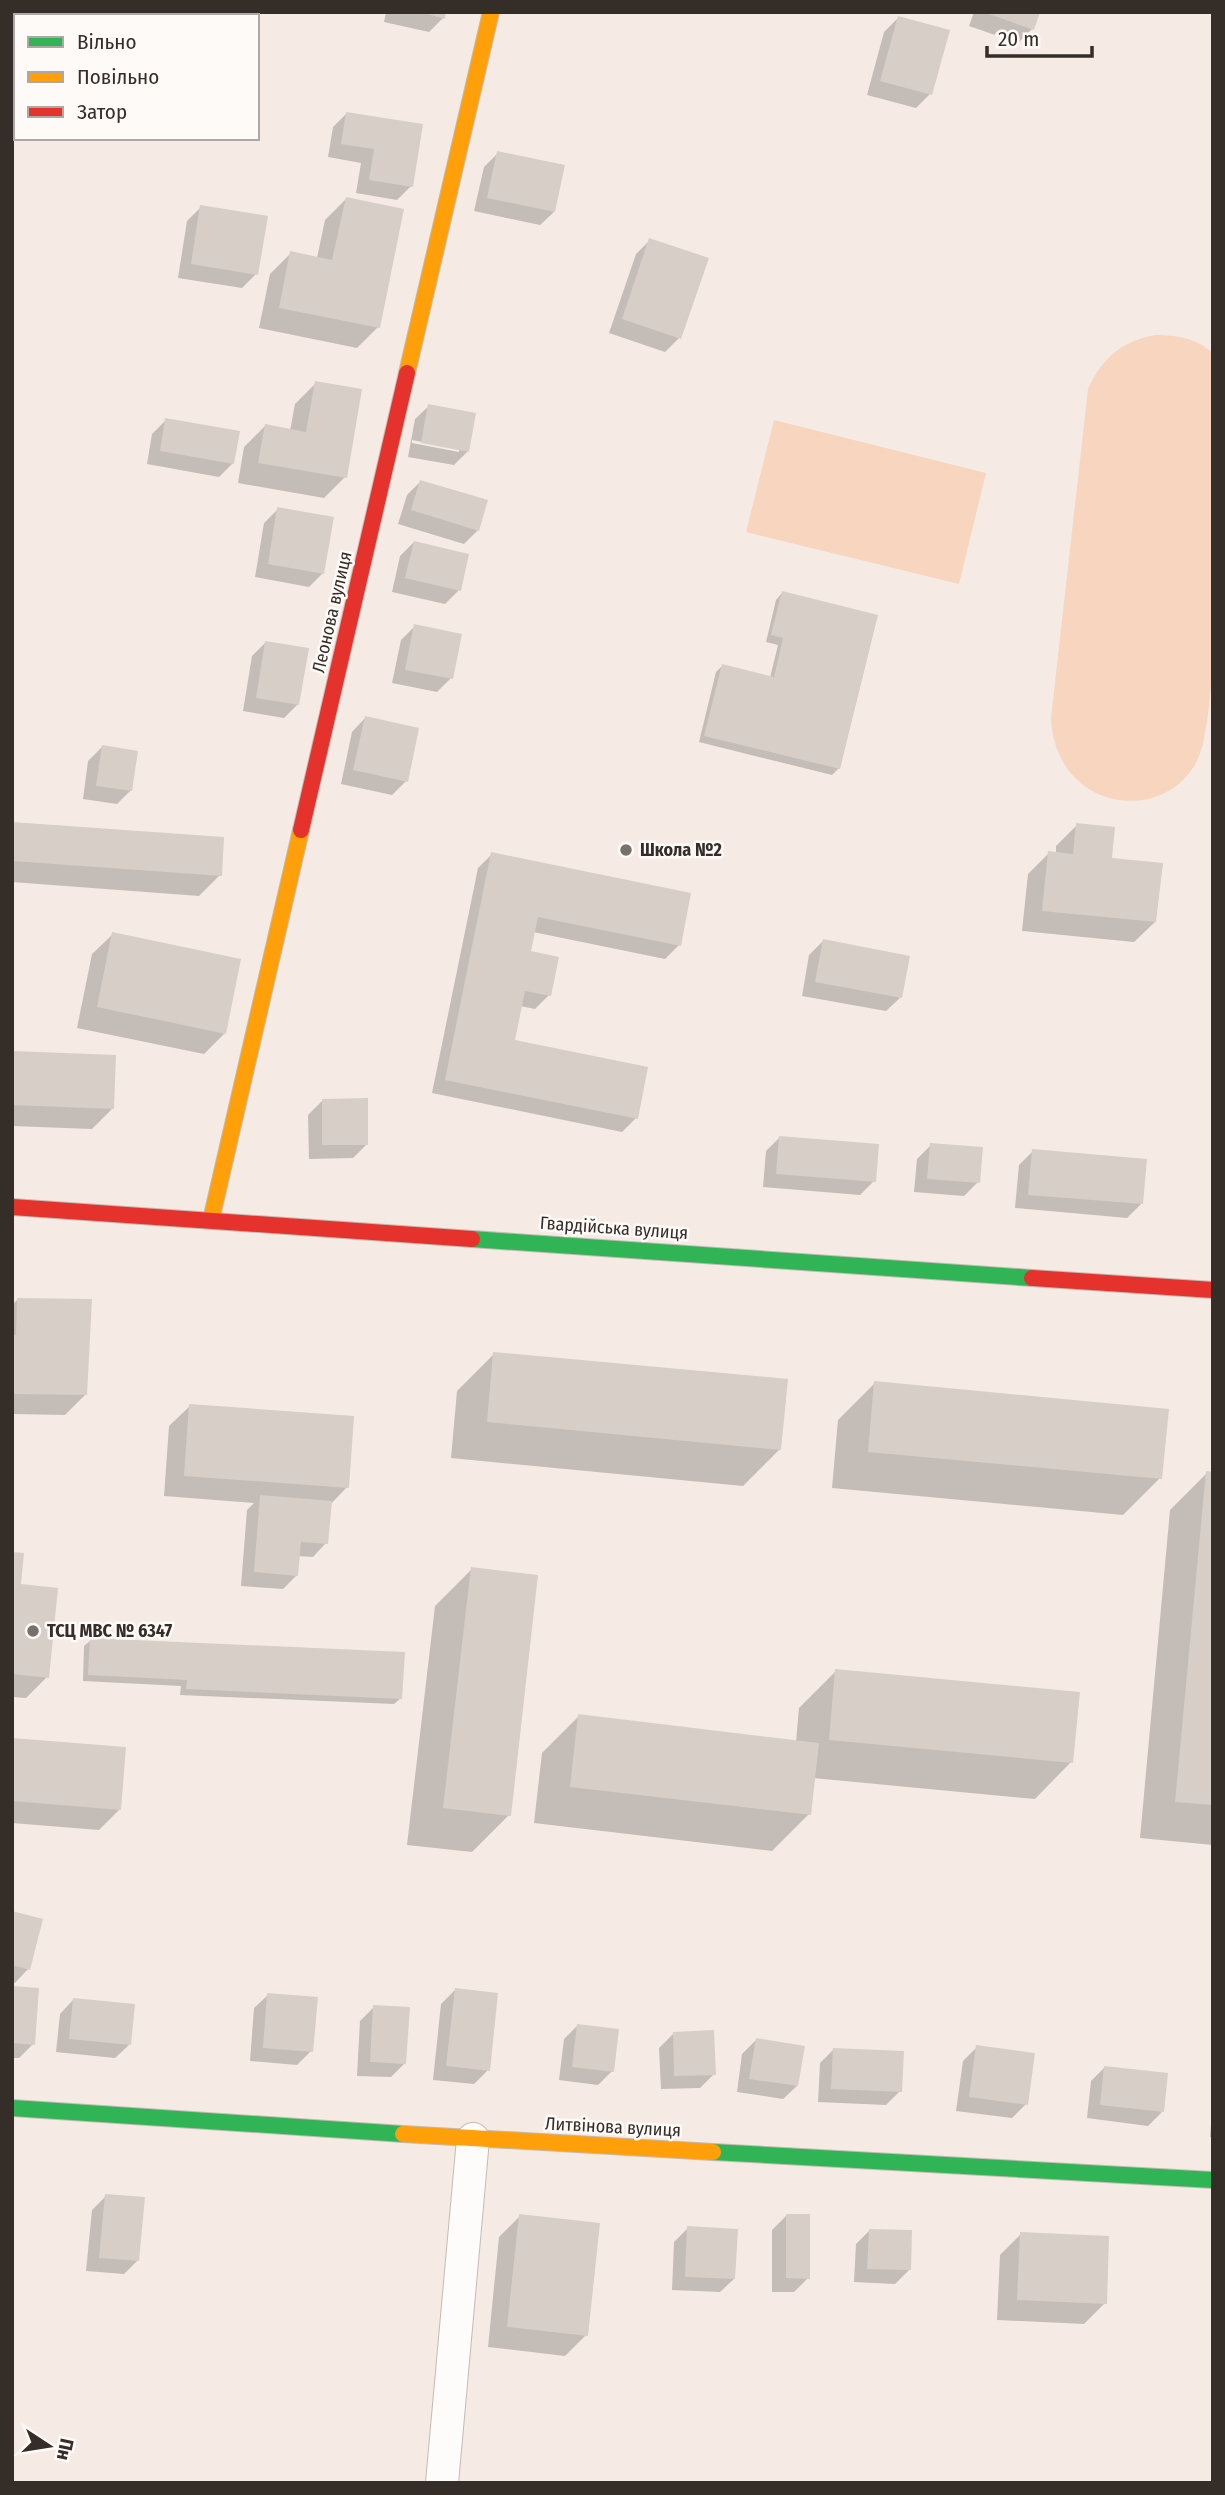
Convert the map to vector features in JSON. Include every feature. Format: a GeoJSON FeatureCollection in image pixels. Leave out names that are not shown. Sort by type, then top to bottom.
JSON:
{"type":"FeatureCollection","features":[{"type":"Feature","properties":{"kind":"street","name":"Леонова вулиця"},"geometry":{"type":"LineString","coordinates":[[211,1220],[491,12]]}},
{"type":"Feature","properties":{"kind":"street","name":"Гвардійська вулиця"},"geometry":{"type":"LineString","coordinates":[[12,1207],[1213,1290]]}},
{"type":"Feature","properties":{"kind":"street","name":"Литвінова вулиця"},"geometry":{"type":"LineString","coordinates":[[12,2108],[473,2138],[1213,2180]]}},
{"type":"Feature","properties":{"kind":"street"},"geometry":{"type":"LineString","coordinates":[[442,2483],[473,2138]]}},
{"type":"Feature","properties":{"kind":"shaded area"},"geometry":{"type":"Polygon","coordinates":[[[1155,335],[1186,338],[1213,353],[1212,676],[1204,739],[1193,768],[1174,787],[1150,798],[1123,800],[1097,794],[1075,778],[1058,752],[1051,718],[1088,389],[1100,368],[1114,353],[1133,342],[1155,335]]]}},
{"type":"Feature","properties":{"kind":"shaded area"},"geometry":{"type":"Polygon","coordinates":[[[774,420],[986,473],[959,584],[746,532],[774,420]]]}},
{"type":"Feature","properties":{"kind":"building"},"geometry":{"type":"Polygon","coordinates":[[[420,12],[446,12],[445,19],[420,12]]]}},
{"type":"Feature","properties":{"kind":"building"},"geometry":{"type":"Polygon","coordinates":[[[983,12],[1040,12],[1034,30],[983,12]]]}},
{"type":"Feature","properties":{"kind":"building"},"geometry":{"type":"Polygon","coordinates":[[[898,16],[950,30],[932,95],[880,81],[898,16]]]}},
{"type":"Feature","properties":{"kind":"building"},"geometry":{"type":"Polygon","coordinates":[[[346,112],[423,124],[413,187],[369,180],[374,149],[341,144],[346,112]]]}},
{"type":"Feature","properties":{"kind":"building"},"geometry":{"type":"Polygon","coordinates":[[[497,151],[565,165],[555,212],[487,198],[497,151]]]}},
{"type":"Feature","properties":{"kind":"building"},"geometry":{"type":"Polygon","coordinates":[[[346,197],[404,209],[380,328],[279,308],[290,251],[332,260],[346,197]]]}},
{"type":"Feature","properties":{"kind":"building"},"geometry":{"type":"Polygon","coordinates":[[[200,205],[268,216],[258,275],[191,264],[200,205]]]}},
{"type":"Feature","properties":{"kind":"building"},"geometry":{"type":"Polygon","coordinates":[[[649,238],[709,258],[681,339],[622,319],[649,238]]]}},
{"type":"Feature","properties":{"kind":"building"},"geometry":{"type":"Polygon","coordinates":[[[315,381],[362,389],[347,478],[258,463],[265,424],[306,432],[315,381]]]}},
{"type":"Feature","properties":{"kind":"building"},"geometry":{"type":"Polygon","coordinates":[[[428,404],[476,413],[469,452],[421,443],[428,404]]]}},
{"type":"Feature","properties":{"kind":"building"},"geometry":{"type":"Polygon","coordinates":[[[165,418],[240,431],[234,464],[160,451],[165,418]]]}},
{"type":"Feature","properties":{"kind":"building"},"geometry":{"type":"Polygon","coordinates":[[[420,480],[488,500],[479,531],[411,510],[420,480]]]}},
{"type":"Feature","properties":{"kind":"building"},"geometry":{"type":"Polygon","coordinates":[[[277,507],[334,517],[324,574],[268,564],[277,507]]]}},
{"type":"Feature","properties":{"kind":"building"},"geometry":{"type":"Polygon","coordinates":[[[414,541],[469,554],[461,591],[405,578],[414,541]]]}},
{"type":"Feature","properties":{"kind":"building"},"geometry":{"type":"Polygon","coordinates":[[[782,591],[878,615],[840,769],[704,736],[722,664],[774,677],[783,638],[771,635],[782,591]]]}},
{"type":"Feature","properties":{"kind":"building"},"geometry":{"type":"Polygon","coordinates":[[[414,624],[462,634],[453,679],[405,670],[414,624]]]}},
{"type":"Feature","properties":{"kind":"building"},"geometry":{"type":"Polygon","coordinates":[[[265,641],[309,648],[299,705],[256,698],[265,641]]]}},
{"type":"Feature","properties":{"kind":"building"},"geometry":{"type":"Polygon","coordinates":[[[365,716],[419,728],[408,782],[353,770],[365,716]]]}},
{"type":"Feature","properties":{"kind":"building"},"geometry":{"type":"Polygon","coordinates":[[[102,745],[138,751],[132,791],[96,786],[102,745]]]}},
{"type":"Feature","properties":{"kind":"building"},"geometry":{"type":"Polygon","coordinates":[[[12,822],[224,837],[222,876],[12,861],[12,822]]]}},
{"type":"Feature","properties":{"kind":"building"},"geometry":{"type":"Polygon","coordinates":[[[1076,823],[1115,827],[1112,858],[1163,863],[1156,922],[1042,911],[1048,851],[1073,854],[1076,823]]]}},
{"type":"Feature","properties":{"kind":"building"},"geometry":{"type":"Polygon","coordinates":[[[491,852],[691,893],[681,946],[538,917],[531,951],[559,957],[551,996],[525,991],[515,1040],[648,1067],[638,1119],[445,1080],[491,852]]]}},
{"type":"Feature","properties":{"kind":"building"},"geometry":{"type":"Polygon","coordinates":[[[112,932],[241,959],[226,1034],[97,1007],[112,932]]]}},
{"type":"Feature","properties":{"kind":"building"},"geometry":{"type":"Polygon","coordinates":[[[823,939],[910,956],[902,998],[815,982],[823,939]]]}},
{"type":"Feature","properties":{"kind":"building"},"geometry":{"type":"Polygon","coordinates":[[[12,1051],[116,1055],[114,1109],[12,1105],[12,1051]]]}},
{"type":"Feature","properties":{"kind":"building"},"geometry":{"type":"Polygon","coordinates":[[[368,1098],[368,1145],[322,1145],[322,1099],[368,1098]]]}},
{"type":"Feature","properties":{"kind":"building"},"geometry":{"type":"Polygon","coordinates":[[[779,1136],[879,1144],[876,1182],[776,1174],[779,1136]]]}},
{"type":"Feature","properties":{"kind":"building"},"geometry":{"type":"Polygon","coordinates":[[[930,1143],[983,1147],[980,1183],[927,1179],[930,1143]]]}},
{"type":"Feature","properties":{"kind":"building"},"geometry":{"type":"Polygon","coordinates":[[[1032,1149],[1147,1159],[1143,1204],[1028,1195],[1032,1149]]]}},
{"type":"Feature","properties":{"kind":"building"},"geometry":{"type":"Polygon","coordinates":[[[17,1298],[92,1299],[87,1395],[12,1394],[12,1335],[16,1335],[17,1298]]]}},
{"type":"Feature","properties":{"kind":"building"},"geometry":{"type":"Polygon","coordinates":[[[493,1352],[788,1379],[781,1450],[487,1422],[493,1352]]]}},
{"type":"Feature","properties":{"kind":"building"},"geometry":{"type":"Polygon","coordinates":[[[874,1381],[1169,1409],[1162,1479],[868,1452],[874,1381]]]}},
{"type":"Feature","properties":{"kind":"building"},"geometry":{"type":"Polygon","coordinates":[[[189,1404],[354,1416],[349,1488],[184,1476],[189,1404]]]}},
{"type":"Feature","properties":{"kind":"building"},"geometry":{"type":"Polygon","coordinates":[[[1206,1471],[1213,1472],[1213,1805],[1175,1802],[1206,1471]]]}},
{"type":"Feature","properties":{"kind":"building"},"geometry":{"type":"Polygon","coordinates":[[[260,1495],[332,1501],[328,1544],[301,1542],[298,1576],[254,1572],[260,1495]]]}},
{"type":"Feature","properties":{"kind":"building","name":"ТСЦ МВС № 6347"},"geometry":{"type":"Polygon","coordinates":[[[12,1552],[24,1553],[21,1584],[58,1588],[49,1678],[12,1674],[12,1552]]]}},
{"type":"Feature","properties":{"kind":"building"},"geometry":{"type":"Polygon","coordinates":[[[471,1567],[538,1575],[511,1816],[443,1808],[471,1567]]]}},
{"type":"Feature","properties":{"kind":"building"},"geometry":{"type":"Polygon","coordinates":[[[90,1638],[405,1652],[402,1699],[186,1689],[187,1680],[88,1675],[90,1638]]]}},
{"type":"Feature","properties":{"kind":"building"},"geometry":{"type":"Polygon","coordinates":[[[835,1669],[1080,1692],[1073,1763],[829,1740],[835,1669]]]}},
{"type":"Feature","properties":{"kind":"building"},"geometry":{"type":"Polygon","coordinates":[[[578,1714],[819,1743],[811,1815],[570,1787],[578,1714]]]}},
{"type":"Feature","properties":{"kind":"building"},"geometry":{"type":"Polygon","coordinates":[[[12,1738],[126,1747],[121,1810],[12,1801],[12,1738]]]}},
{"type":"Feature","properties":{"kind":"building"},"geometry":{"type":"Polygon","coordinates":[[[12,1911],[43,1919],[30,1970],[12,1965],[12,1911]]]}},
{"type":"Feature","properties":{"kind":"building"},"geometry":{"type":"Polygon","coordinates":[[[12,1986],[39,1988],[35,2045],[12,2043],[12,1986]]]}},
{"type":"Feature","properties":{"kind":"building"},"geometry":{"type":"Polygon","coordinates":[[[455,1988],[498,1993],[490,2071],[446,2066],[455,1988]]]}},
{"type":"Feature","properties":{"kind":"building"},"geometry":{"type":"Polygon","coordinates":[[[267,1993],[318,1997],[313,2052],[263,2048],[267,1993]]]}},
{"type":"Feature","properties":{"kind":"building"},"geometry":{"type":"Polygon","coordinates":[[[73,1998],[135,2004],[131,2045],[69,2039],[73,1998]]]}},
{"type":"Feature","properties":{"kind":"building"},"geometry":{"type":"Polygon","coordinates":[[[373,2005],[410,2007],[406,2064],[370,2062],[373,2005]]]}},
{"type":"Feature","properties":{"kind":"building"},"geometry":{"type":"Polygon","coordinates":[[[577,2024],[619,2029],[614,2072],[572,2067],[577,2024]]]}},
{"type":"Feature","properties":{"kind":"building"},"geometry":{"type":"Polygon","coordinates":[[[714,2030],[716,2075],[674,2076],[673,2032],[714,2030]]]}},
{"type":"Feature","properties":{"kind":"building"},"geometry":{"type":"Polygon","coordinates":[[[756,2038],[805,2046],[798,2086],[749,2079],[756,2038]]]}},
{"type":"Feature","properties":{"kind":"building"},"geometry":{"type":"Polygon","coordinates":[[[976,2045],[1035,2053],[1028,2105],[969,2097],[976,2045]]]}},
{"type":"Feature","properties":{"kind":"building"},"geometry":{"type":"Polygon","coordinates":[[[833,2048],[904,2051],[902,2092],[831,2089],[833,2048]]]}},
{"type":"Feature","properties":{"kind":"building"},"geometry":{"type":"Polygon","coordinates":[[[1104,2066],[1168,2073],[1164,2112],[1100,2105],[1104,2066]]]}},
{"type":"Feature","properties":{"kind":"building"},"geometry":{"type":"Polygon","coordinates":[[[105,2194],[145,2197],[139,2261],[99,2258],[105,2194]]]}},
{"type":"Feature","properties":{"kind":"building"},"geometry":{"type":"Polygon","coordinates":[[[519,2214],[600,2223],[588,2336],[507,2327],[519,2214]]]}},
{"type":"Feature","properties":{"kind":"building"},"geometry":{"type":"Polygon","coordinates":[[[786,2214],[810,2214],[810,2279],[786,2278],[786,2214]]]}},
{"type":"Feature","properties":{"kind":"building"},"geometry":{"type":"Polygon","coordinates":[[[687,2226],[738,2229],[735,2279],[685,2277],[687,2226]]]}},
{"type":"Feature","properties":{"kind":"building"},"geometry":{"type":"Polygon","coordinates":[[[869,2229],[912,2230],[911,2270],[867,2269],[869,2229]]]}},
{"type":"Feature","properties":{"kind":"building"},"geometry":{"type":"Polygon","coordinates":[[[1020,2232],[1109,2236],[1107,2304],[1017,2300],[1020,2232]]]}},
{"type":"Feature","properties":{"kind":"traffic: fast"},"geometry":{"type":"LineString","coordinates":[[472,1239],[1032,1278]]}},
{"type":"Feature","properties":{"kind":"traffic: fast"},"geometry":{"type":"LineString","coordinates":[[12,2108],[403,2134]]}},
{"type":"Feature","properties":{"kind":"traffic: fast"},"geometry":{"type":"LineString","coordinates":[[713,2152],[1213,2180]]}},
{"type":"Feature","properties":{"kind":"traffic: slow"},"geometry":{"type":"LineString","coordinates":[[407,373],[491,12]]}},
{"type":"Feature","properties":{"kind":"traffic: slow"},"geometry":{"type":"LineString","coordinates":[[211,1220],[301,830]]}},
{"type":"Feature","properties":{"kind":"traffic: slow"},"geometry":{"type":"LineString","coordinates":[[403,2134],[713,2152]]}},
{"type":"Feature","properties":{"kind":"traffic: jam"},"geometry":{"type":"LineString","coordinates":[[301,830],[407,373]]}},
{"type":"Feature","properties":{"kind":"traffic: jam"},"geometry":{"type":"LineString","coordinates":[[12,1207],[472,1239]]}},
{"type":"Feature","properties":{"kind":"traffic: jam"},"geometry":{"type":"LineString","coordinates":[[1032,1278],[1213,1290]]}},
{"type":"Feature","properties":{"kind":"place","name":"Школа №2"},"geometry":{"type":"Point","coordinates":[626,850]}},
{"type":"Feature","properties":{"kind":"place","name":"ТСЦ МВС № 6347"},"geometry":{"type":"Point","coordinates":[33,1631]}}]}
